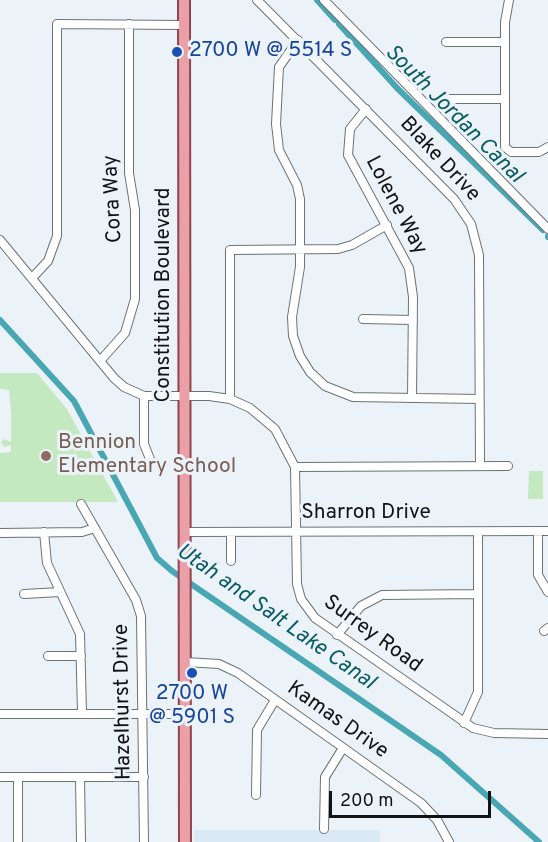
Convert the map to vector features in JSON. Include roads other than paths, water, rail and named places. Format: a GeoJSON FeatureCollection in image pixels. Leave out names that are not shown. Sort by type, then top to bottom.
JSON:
{"type":"FeatureCollection","features":[{"type":"Feature","properties":{"kind":"main road","name":"Constitution Boulevard"},"geometry":{"type":"LineString","coordinates":[[184,0],[185,842]]}},
{"type":"Feature","properties":{"kind":"street","name":"Blake Drive"},"geometry":{"type":"LineString","coordinates":[[257,0],[460,206],[475,234],[479,255],[480,466]]}},
{"type":"Feature","properties":{"kind":"street"},"geometry":{"type":"LineString","coordinates":[[324,0],[548,230]]}},
{"type":"Feature","properties":{"kind":"street"},"geometry":{"type":"LineString","coordinates":[[509,0],[505,42],[507,150],[539,152],[548,147]]}},
{"type":"Feature","properties":{"kind":"street"},"geometry":{"type":"LineString","coordinates":[[32,278],[48,261],[57,236],[57,24],[184,25]]}},
{"type":"Feature","properties":{"kind":"street","name":"Cora Way"},"geometry":{"type":"LineString","coordinates":[[100,362],[125,333],[135,299],[135,210],[129,172],[129,24]]}},
{"type":"Feature","properties":{"kind":"street"},"geometry":{"type":"LineString","coordinates":[[298,40],[279,67],[276,124],[279,150],[299,192],[300,250],[292,329],[297,351],[310,372],[325,386],[353,397],[479,399]]}},
{"type":"Feature","properties":{"kind":"street"},"geometry":{"type":"LineString","coordinates":[[446,42],[505,42]]}},
{"type":"Feature","properties":{"kind":"street"},"geometry":{"type":"LineString","coordinates":[[444,99],[505,99]]}},
{"type":"Feature","properties":{"kind":"street","name":"Lolene Way"},"geometry":{"type":"LineString","coordinates":[[366,109],[350,129],[347,140],[348,155],[409,268],[412,283],[413,320],[412,398]]}},
{"type":"Feature","properties":{"kind":"street"},"geometry":{"type":"LineString","coordinates":[[230,399],[230,250],[300,250],[345,247],[387,225]]}},
{"type":"Feature","properties":{"kind":"street"},"geometry":{"type":"LineString","coordinates":[[0,240],[118,382],[144,396],[144,444],[150,459]]}},
{"type":"Feature","properties":{"kind":"street"},"geometry":{"type":"LineString","coordinates":[[363,320],[413,320]]}},
{"type":"Feature","properties":{"kind":"street","name":"Surrey Road"},"geometry":{"type":"LineString","coordinates":[[144,396],[230,399],[250,408],[267,420],[281,438],[295,467],[297,584],[301,599],[315,618],[464,723],[494,733],[548,734]]}},
{"type":"Feature","properties":{"kind":"street"},"geometry":{"type":"LineString","coordinates":[[295,467],[508,466]]}},
{"type":"Feature","properties":{"kind":"street","name":"Hazelhurst Drive"},"geometry":{"type":"LineString","coordinates":[[81,504],[136,600],[141,616],[144,842]]}},
{"type":"Feature","properties":{"kind":"street"},"geometry":{"type":"LineString","coordinates":[[0,533],[82,532],[95,528]]}},
{"type":"Feature","properties":{"kind":"street"},"geometry":{"type":"LineString","coordinates":[[538,531],[539,578],[548,592]]}},
{"type":"Feature","properties":{"kind":"street","name":"Sharron Drive"},"geometry":{"type":"LineString","coordinates":[[185,532],[548,531]]}},
{"type":"Feature","properties":{"kind":"street"},"geometry":{"type":"LineString","coordinates":[[44,532],[46,563],[78,627],[82,713]]}},
{"type":"Feature","properties":{"kind":"street"},"geometry":{"type":"LineString","coordinates":[[231,532],[231,561]]}},
{"type":"Feature","properties":{"kind":"street"},"geometry":{"type":"LineString","coordinates":[[464,723],[478,692],[478,532]]}},
{"type":"Feature","properties":{"kind":"street"},"geometry":{"type":"LineString","coordinates":[[24,594],[60,592]]}},
{"type":"Feature","properties":{"kind":"street"},"geometry":{"type":"LineString","coordinates":[[337,635],[361,606],[382,596],[478,594]]}},
{"type":"Feature","properties":{"kind":"street"},"geometry":{"type":"LineString","coordinates":[[48,656],[81,656]]}},
{"type":"Feature","properties":{"kind":"street","name":"Kamas Drive"},"geometry":{"type":"LineString","coordinates":[[184,662],[224,666],[275,699],[421,803],[437,820],[449,842]]}},
{"type":"Feature","properties":{"kind":"street"},"geometry":{"type":"LineString","coordinates":[[256,795],[257,730],[275,699]]}},
{"type":"Feature","properties":{"kind":"street"},"geometry":{"type":"LineString","coordinates":[[0,714],[185,714]]}},
{"type":"Feature","properties":{"kind":"street"},"geometry":{"type":"LineString","coordinates":[[324,829],[325,777],[342,748]]}},
{"type":"Feature","properties":{"kind":"street"},"geometry":{"type":"LineString","coordinates":[[0,777],[144,777]]}},
{"type":"Feature","properties":{"kind":"street"},"geometry":{"type":"LineString","coordinates":[[18,777],[18,842]]}},
{"type":"Feature","properties":{"kind":"street"},"geometry":{"type":"LineString","coordinates":[[80,777],[81,842]]}},
{"type":"Feature","properties":{"kind":"waterway","name":"South Jordan Canal"},"geometry":{"type":"LineString","coordinates":[[317,0],[335,20]]}},
{"type":"Feature","properties":{"kind":"waterway","name":"South Jordan Canal"},"geometry":{"type":"LineString","coordinates":[[339,24],[397,88],[543,230]]}},
{"type":"Feature","properties":{"kind":"waterway","name":"Utah and Salt Lake Canal"},"geometry":{"type":"LineString","coordinates":[[0,320],[74,401],[157,558],[172,571],[441,755],[539,842]]}},
{"type":"Feature","properties":{"kind":"place","name":"2700 W @ 5514 S"},"geometry":{"type":"Point","coordinates":[177,52]}},
{"type":"Feature","properties":{"kind":"place","name":"Bennion Elementary School"},"geometry":{"type":"Point","coordinates":[46,456]}},
{"type":"Feature","properties":{"kind":"place","name":"2700 W @ 5901 S"},"geometry":{"type":"Point","coordinates":[192,673]}}]}
